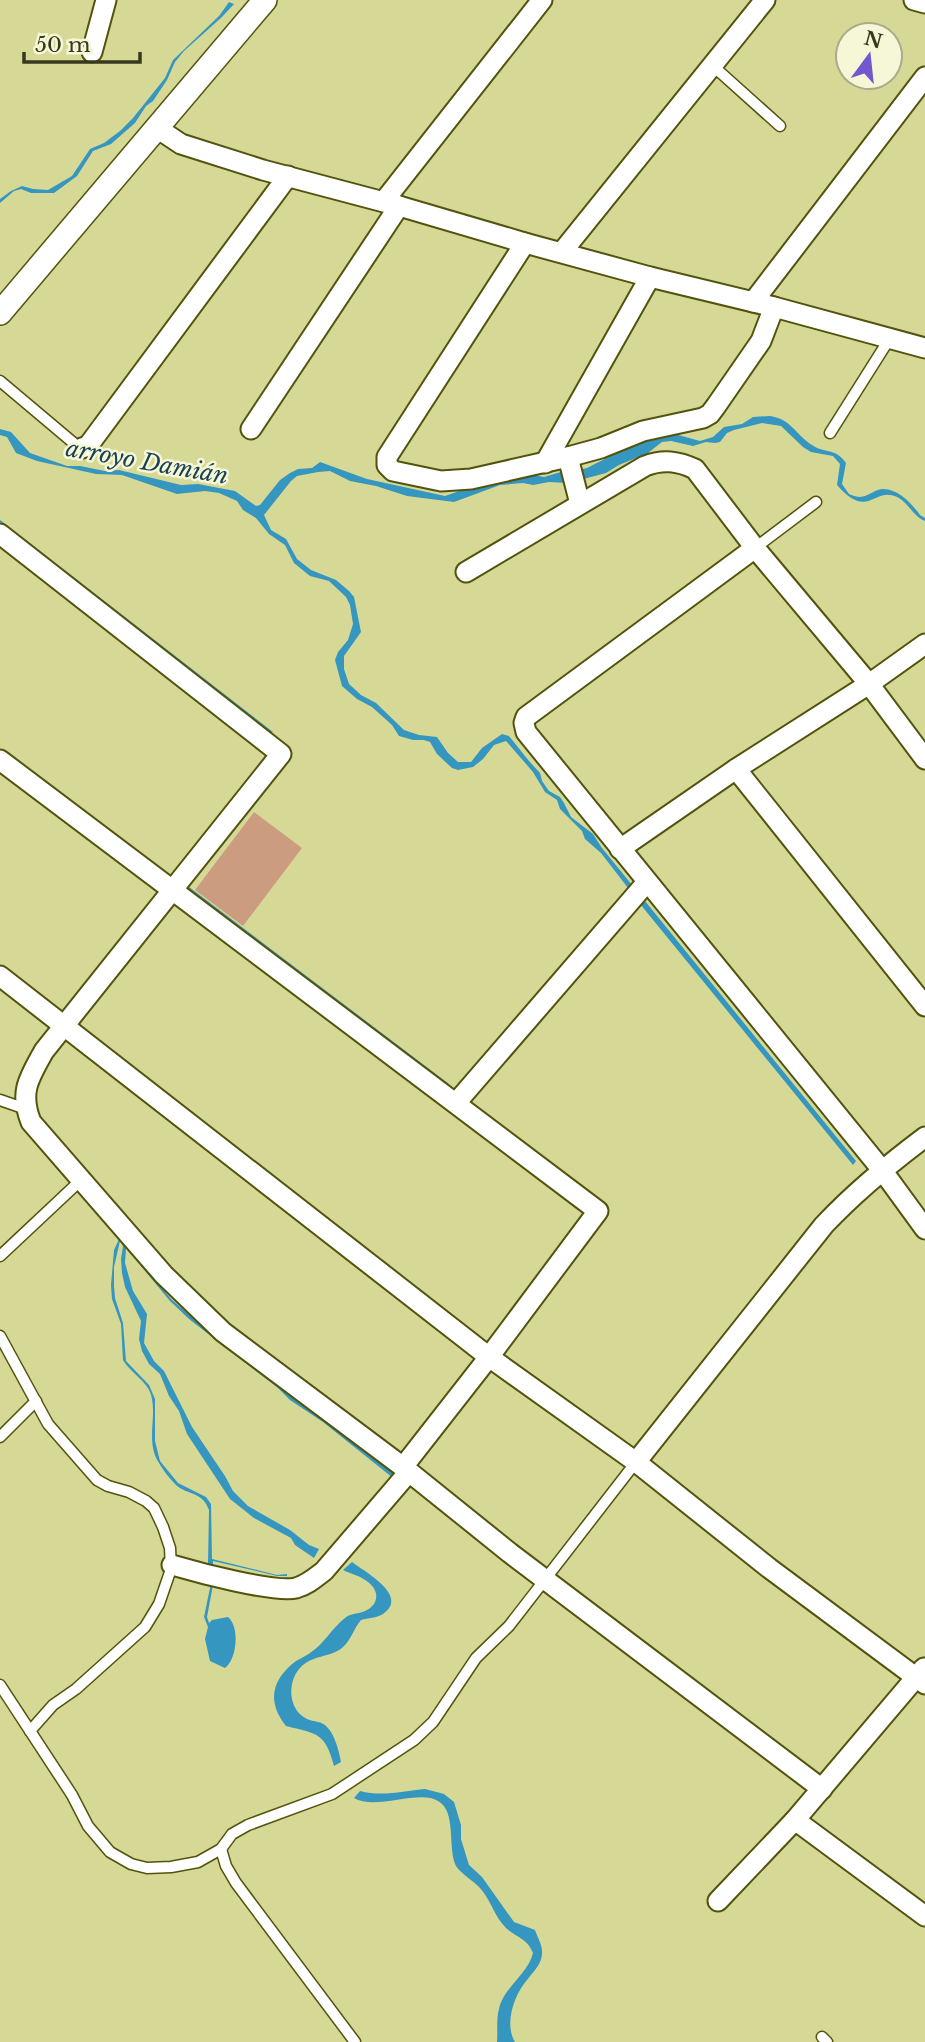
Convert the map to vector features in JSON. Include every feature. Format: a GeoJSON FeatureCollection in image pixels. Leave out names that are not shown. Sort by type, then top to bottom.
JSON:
{"type":"FeatureCollection","features":[{"type":"Feature","properties":{"kind":"street"},"geometry":{"type":"LineString","coordinates":[[92,52],[106,0]]}},
{"type":"Feature","properties":{"kind":"street"},"geometry":{"type":"LineString","coordinates":[[0,313],[265,0]]}},
{"type":"Feature","properties":{"kind":"street"},"geometry":{"type":"LineString","coordinates":[[251,429],[392,204],[542,0]]}},
{"type":"Feature","properties":{"kind":"street"},"geometry":{"type":"LineString","coordinates":[[562,252],[765,0]]}},
{"type":"Feature","properties":{"kind":"street"},"geometry":{"type":"LineString","coordinates":[[914,0],[925,3]]}},
{"type":"Feature","properties":{"kind":"street"},"geometry":{"type":"LineString","coordinates":[[753,302],[925,77]]}},
{"type":"Feature","properties":{"kind":"street"},"geometry":{"type":"LineString","coordinates":[[157,128],[181,145],[288,176],[650,277],[925,348]]}},
{"type":"Feature","properties":{"kind":"street"},"geometry":{"type":"LineString","coordinates":[[82,448],[88,446],[288,176]]}},
{"type":"Feature","properties":{"kind":"street"},"geometry":{"type":"LineString","coordinates":[[525,243],[387,457],[387,465],[393,471],[441,481],[471,479],[568,457],[601,448],[643,431],[703,418],[710,414],[761,341],[774,307]]}},
{"type":"Feature","properties":{"kind":"street"},"geometry":{"type":"LineString","coordinates":[[545,463],[650,277]]}},
{"type":"Feature","properties":{"kind":"street"},"geometry":{"type":"LineString","coordinates":[[568,457],[580,504]]}},
{"type":"Feature","properties":{"kind":"street"},"geometry":{"type":"LineString","coordinates":[[466,572],[645,466],[656,461],[684,464],[695,470],[755,548],[869,684],[925,759]]}},
{"type":"Feature","properties":{"kind":"street"},"geometry":{"type":"LineString","coordinates":[[0,534],[281,754],[44,1051],[29,1077],[25,1091],[26,1109],[31,1122],[164,1275],[223,1332],[545,1580],[822,1788]]}},
{"type":"Feature","properties":{"kind":"street"},"geometry":{"type":"LineString","coordinates":[[755,548],[526,717],[526,732],[882,1170],[925,1228]]}},
{"type":"Feature","properties":{"kind":"street"},"geometry":{"type":"LineString","coordinates":[[620,849],[925,644]]}},
{"type":"Feature","properties":{"kind":"street"},"geometry":{"type":"LineString","coordinates":[[0,760],[598,1211],[405,1470],[324,1571],[294,1589],[272,1588],[172,1565]]}},
{"type":"Feature","properties":{"kind":"street"},"geometry":{"type":"LineString","coordinates":[[736,769],[925,1006]]}},
{"type":"Feature","properties":{"kind":"street"},"geometry":{"type":"LineString","coordinates":[[456,1103],[647,882]]}},
{"type":"Feature","properties":{"kind":"street"},"geometry":{"type":"LineString","coordinates":[[0,976],[489,1357],[636,1462],[769,1568],[922,1676],[795,1820],[718,1901]]}},
{"type":"Feature","properties":{"kind":"street"},"geometry":{"type":"LineString","coordinates":[[636,1462],[824,1225],[882,1170],[925,1137]]}},
{"type":"Feature","properties":{"kind":"street"},"geometry":{"type":"LineString","coordinates":[[795,1820],[925,1916]]}},
{"type":"Feature","properties":{"kind":"lane"},"geometry":{"type":"LineString","coordinates":[[712,65],[780,126]]}},
{"type":"Feature","properties":{"kind":"lane"},"geometry":{"type":"LineString","coordinates":[[830,433],[891,338]]}},
{"type":"Feature","properties":{"kind":"lane"},"geometry":{"type":"LineString","coordinates":[[0,381],[82,448]]}},
{"type":"Feature","properties":{"kind":"lane"},"geometry":{"type":"LineString","coordinates":[[755,548],[816,502]]}},
{"type":"Feature","properties":{"kind":"lane"},"geometry":{"type":"LineString","coordinates":[[0,1100],[26,1109]]}},
{"type":"Feature","properties":{"kind":"lane"},"geometry":{"type":"LineString","coordinates":[[0,1256],[81,1180]]}},
{"type":"Feature","properties":{"kind":"lane"},"geometry":{"type":"LineString","coordinates":[[0,1336],[48,1424],[97,1480],[129,1492],[154,1508],[170,1548],[172,1565],[159,1604],[145,1627],[76,1689],[53,1705],[30,1731]]}},
{"type":"Feature","properties":{"kind":"lane"},"geometry":{"type":"LineString","coordinates":[[0,1437],[36,1401]]}},
{"type":"Feature","properties":{"kind":"lane"},"geometry":{"type":"LineString","coordinates":[[0,1685],[72,1795],[88,1826],[110,1852],[131,1864],[146,1868],[198,1862],[221,1849],[232,1834],[247,1825],[331,1794],[414,1740],[433,1722],[476,1658],[509,1626],[636,1462]]}},
{"type":"Feature","properties":{"kind":"lane"},"geometry":{"type":"LineString","coordinates":[[221,1849],[226,1866],[236,1883],[355,2042]]}},
{"type":"Feature","properties":{"kind":"shaded area"},"geometry":{"type":"Polygon","coordinates":[[[254,812],[302,848],[243,926],[195,890],[254,812]]]}},
{"type":"Feature","properties":{"kind":"water"},"geometry":{"type":"Polygon","coordinates":[[[229,2],[234,4],[175,62],[167,80],[135,123],[111,144],[93,151],[77,176],[54,193],[31,193],[21,189],[14,191],[0,203],[0,199],[22,186],[48,190],[72,176],[90,149],[104,143],[133,118],[165,78],[173,60],[219,16],[229,2]]]}},
{"type":"Feature","properties":{"kind":"water"},"geometry":{"type":"Polygon","coordinates":[[[770,416],[783,420],[812,445],[842,458],[846,463],[842,484],[849,494],[860,497],[882,489],[894,491],[909,502],[925,521],[899,498],[890,495],[864,502],[848,496],[837,485],[840,464],[833,456],[811,452],[781,426],[762,423],[734,430],[715,443],[706,442],[693,446],[671,441],[662,442],[648,453],[606,473],[580,480],[578,470],[638,442],[671,433],[700,441],[713,437],[724,427],[742,424],[753,417],[770,416]]]}},
{"type":"Feature","properties":{"kind":"water"},"geometry":{"type":"Polygon","coordinates":[[[0,429],[11,432],[30,453],[67,466],[119,470],[181,485],[198,484],[235,491],[256,506],[290,473],[298,469],[312,468],[320,462],[367,479],[445,496],[485,482],[515,480],[534,475],[544,477],[564,471],[568,483],[500,485],[454,502],[407,496],[350,481],[330,471],[318,472],[297,476],[264,515],[271,530],[286,539],[297,559],[311,570],[336,580],[354,597],[361,632],[344,656],[344,669],[349,684],[376,703],[404,730],[437,737],[458,762],[471,762],[482,748],[502,734],[509,736],[540,773],[549,791],[560,797],[571,817],[593,834],[856,1161],[853,1165],[601,853],[585,839],[582,831],[560,809],[557,800],[545,792],[533,772],[506,741],[494,745],[473,767],[458,770],[452,768],[437,754],[430,742],[399,736],[392,725],[372,707],[342,686],[335,660],[348,640],[353,624],[346,597],[329,581],[310,576],[294,563],[285,545],[269,534],[237,501],[219,493],[205,491],[177,494],[122,475],[96,474],[37,461],[16,453],[7,437],[0,435],[0,429]]]}},
{"type":"Feature","properties":{"kind":"water"},"geometry":{"type":"Polygon","coordinates":[[[0,520],[273,732],[271,733],[0,520]]]}},
{"type":"Feature","properties":{"kind":"water"},"geometry":{"type":"Polygon","coordinates":[[[189,887],[449,1084],[448,1086],[188,889],[189,887]]]}},
{"type":"Feature","properties":{"kind":"water"},"geometry":{"type":"Polygon","coordinates":[[[80,1190],[171,1299],[210,1333],[391,1471],[394,1476],[393,1478],[323,1422],[290,1400],[189,1319],[170,1301],[126,1248],[125,1263],[133,1291],[147,1314],[144,1343],[154,1361],[164,1371],[192,1427],[233,1491],[248,1506],[319,1549],[314,1558],[295,1545],[291,1538],[254,1518],[230,1499],[187,1434],[179,1411],[160,1374],[149,1364],[142,1351],[139,1339],[141,1321],[125,1287],[121,1259],[123,1246],[120,1241],[114,1267],[114,1286],[123,1323],[126,1361],[149,1385],[155,1399],[155,1441],[160,1461],[178,1483],[206,1497],[211,1504],[212,1559],[287,1576],[277,1576],[213,1561],[213,1567],[208,1565],[209,1510],[203,1500],[176,1485],[159,1463],[153,1448],[151,1393],[123,1360],[121,1324],[112,1299],[111,1285],[114,1250],[119,1239],[78,1191],[80,1190]]]}},
{"type":"Feature","properties":{"kind":"water"},"geometry":{"type":"Polygon","coordinates":[[[352,1562],[375,1578],[388,1592],[390,1607],[381,1615],[361,1620],[343,1647],[300,1668],[291,1688],[293,1703],[301,1715],[323,1724],[332,1734],[341,1762],[334,1766],[327,1747],[318,1736],[286,1726],[276,1708],[274,1692],[288,1668],[315,1649],[347,1616],[365,1611],[375,1602],[376,1594],[372,1586],[362,1578],[343,1570],[352,1562]]]}},
{"type":"Feature","properties":{"kind":"water"},"geometry":{"type":"Polygon","coordinates":[[[209,1579],[285,1599],[273,1599],[213,1585],[207,1617],[209,1623],[228,1617],[234,1628],[236,1643],[232,1658],[225,1668],[210,1661],[205,1639],[208,1627],[204,1617],[210,1588],[209,1579]]]}},
{"type":"Feature","properties":{"kind":"water"},"geometry":{"type":"Polygon","coordinates":[[[425,1789],[444,1794],[454,1802],[469,1865],[482,1877],[514,1922],[535,1930],[540,1943],[540,1963],[522,1986],[512,2010],[510,2027],[515,2042],[497,2042],[498,2013],[505,1994],[526,1968],[533,1953],[525,1941],[506,1928],[484,1893],[456,1866],[450,1821],[444,1806],[430,1798],[420,1797],[373,1802],[354,1798],[360,1791],[385,1794],[425,1789]]]}},
{"type":"Feature","properties":{"kind":"water label","name":"arroyo Damián"},"geometry":{"type":"Point","coordinates":[147,462]}}]}
